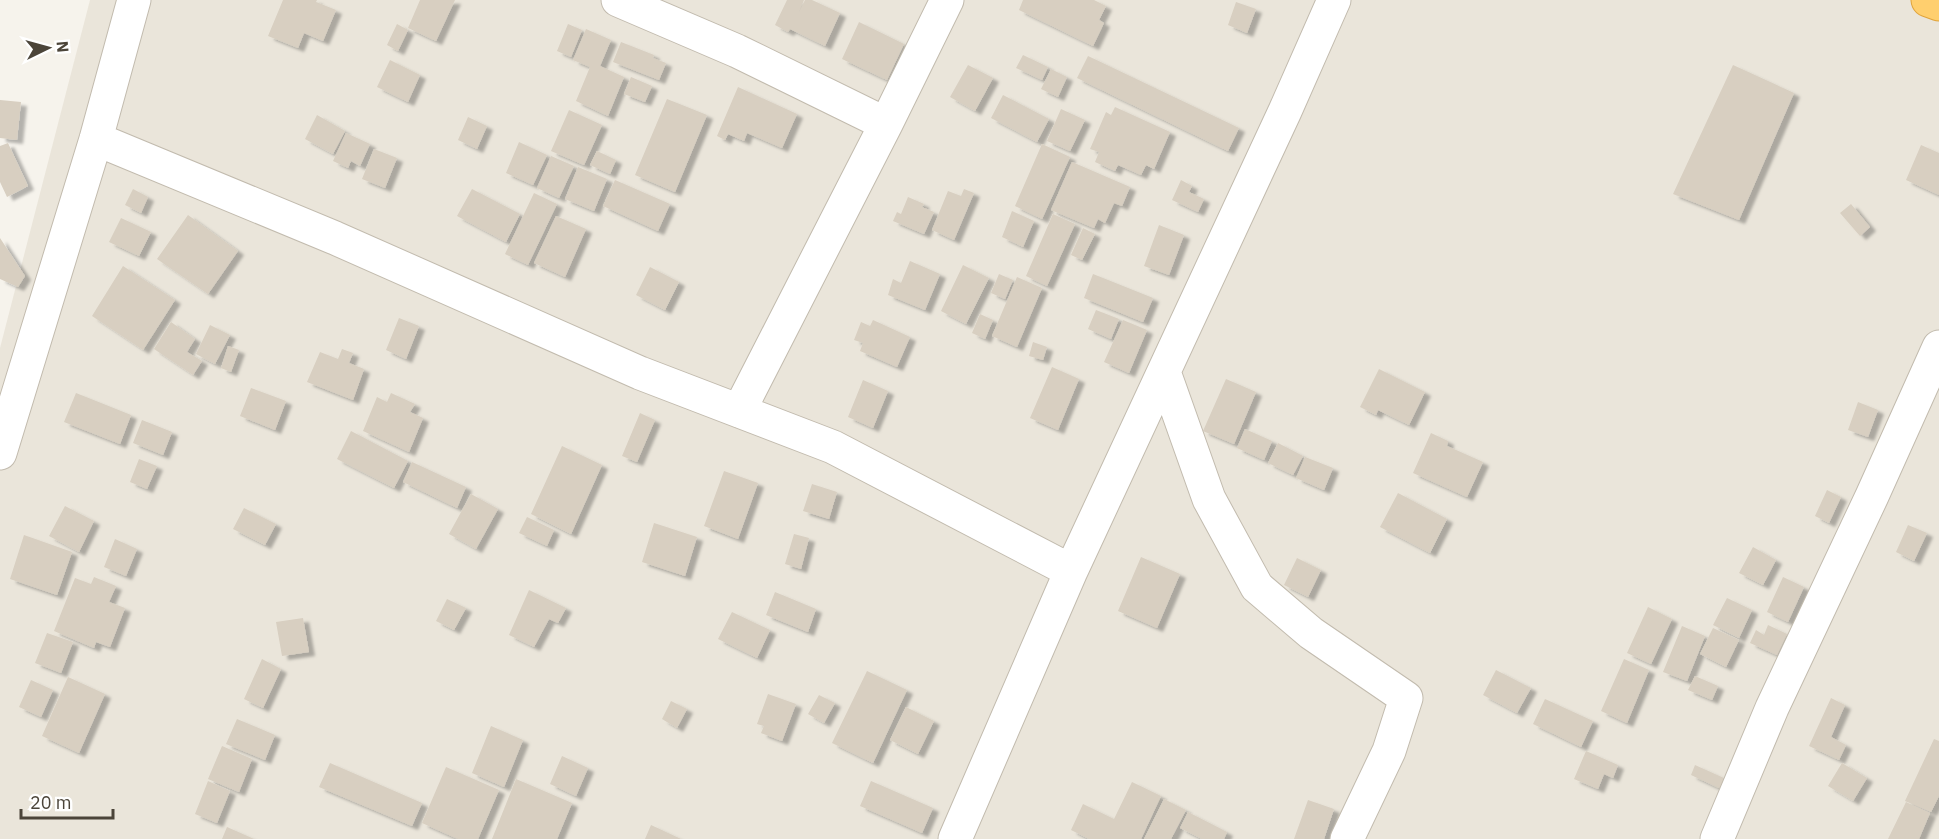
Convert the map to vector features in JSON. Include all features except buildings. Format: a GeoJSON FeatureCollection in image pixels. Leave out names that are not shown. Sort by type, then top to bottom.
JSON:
{"type":"FeatureCollection","features":[{"type":"Feature","properties":{"kind":"highway"},"geometry":{"type":"LineString","coordinates":[[1928,0],[1939,4]]}},
{"type":"Feature","properties":{"kind":"street"},"geometry":{"type":"LineString","coordinates":[[0,453],[96,139],[134,0]]}},
{"type":"Feature","properties":{"kind":"street"},"geometry":{"type":"LineString","coordinates":[[618,0],[737,51],[886,124]]}},
{"type":"Feature","properties":{"kind":"street"},"geometry":{"type":"LineString","coordinates":[[739,411],[886,124],[946,0]]}},
{"type":"Feature","properties":{"kind":"street"},"geometry":{"type":"LineString","coordinates":[[955,839],[1071,572],[1285,111],[1334,0]]}},
{"type":"Feature","properties":{"kind":"street"},"geometry":{"type":"LineString","coordinates":[[96,139],[334,238],[640,373],[833,447],[1071,572]]}},
{"type":"Feature","properties":{"kind":"street"},"geometry":{"type":"LineString","coordinates":[[1717,839],[1772,708],[1939,347]]}},
{"type":"Feature","properties":{"kind":"street"},"geometry":{"type":"LineString","coordinates":[[1164,372],[1209,499],[1257,587],[1311,633],[1406,698],[1389,751],[1347,839]]}},
{"type":"Feature","properties":{"kind":"shaded area"},"geometry":{"type":"Polygon","coordinates":[[[90,0],[1939,0],[1939,839],[0,839],[0,348],[90,0]]]}}]}
